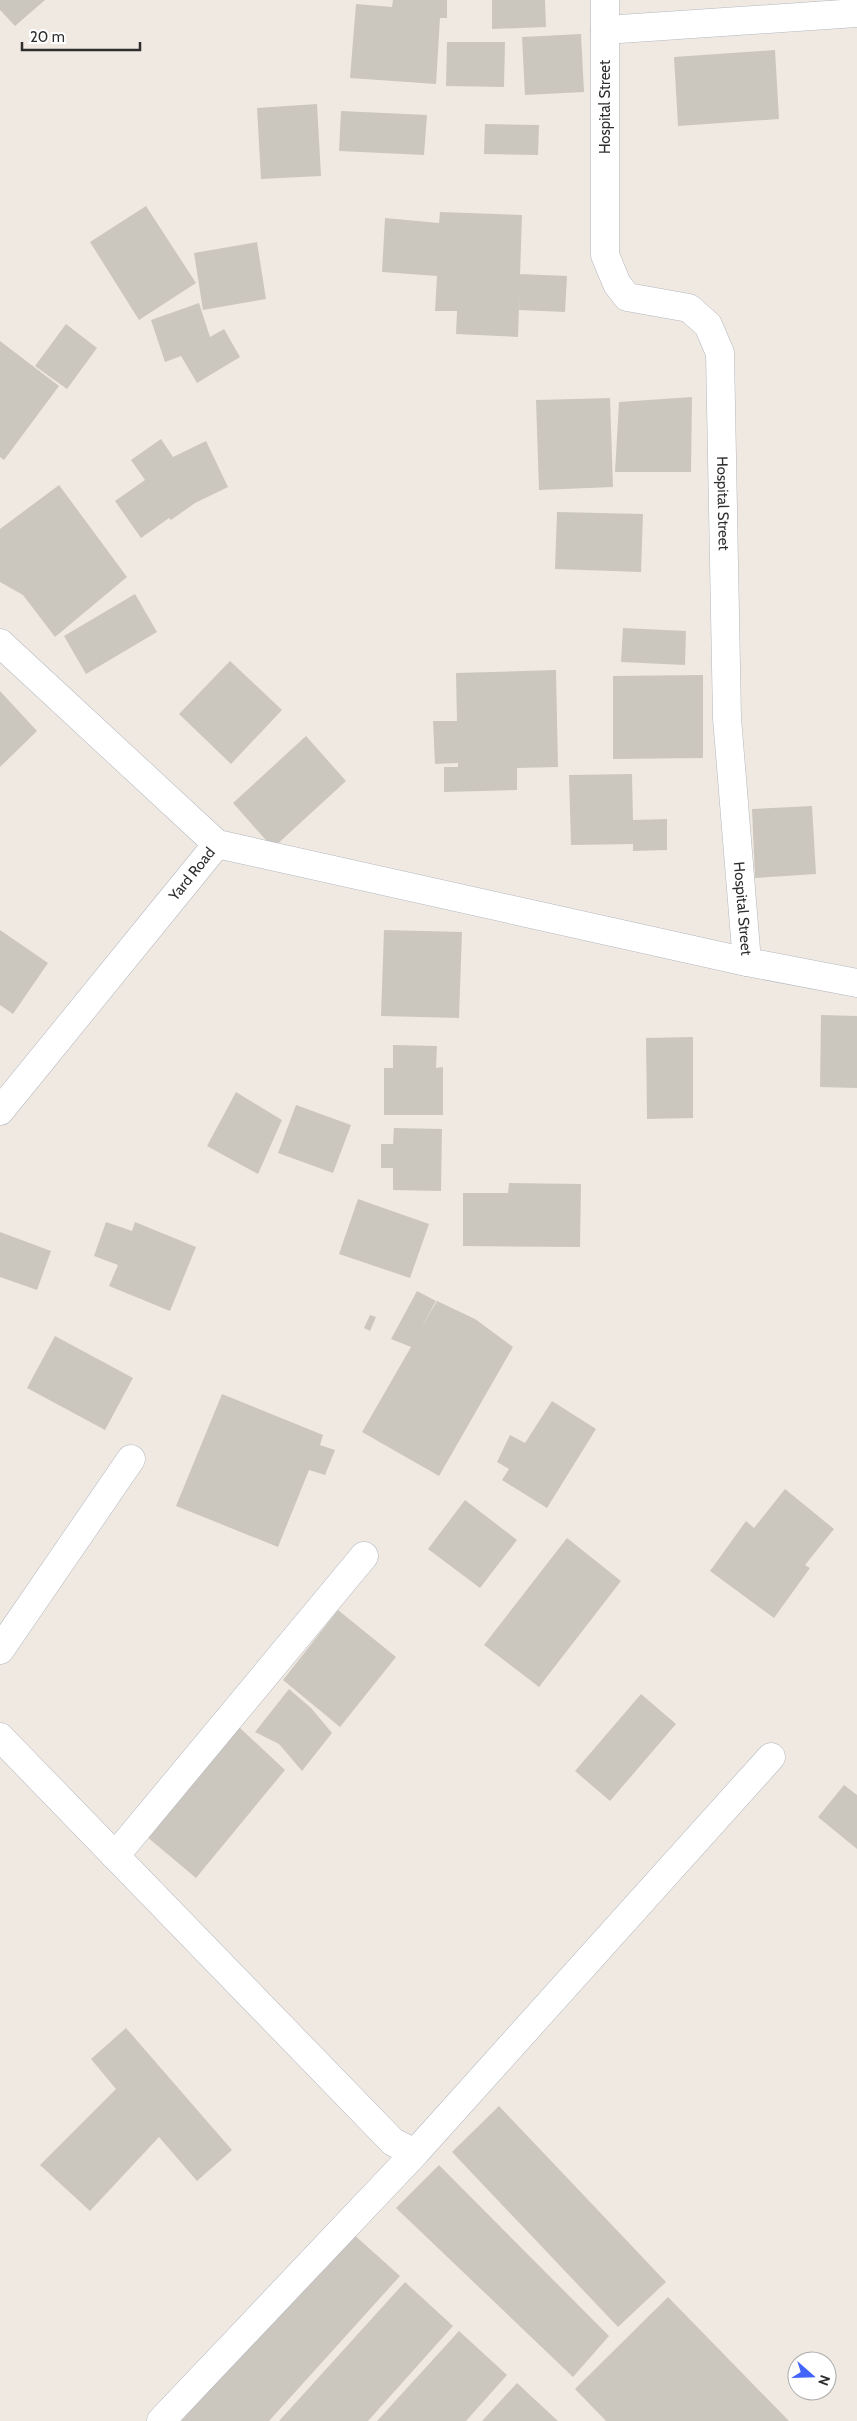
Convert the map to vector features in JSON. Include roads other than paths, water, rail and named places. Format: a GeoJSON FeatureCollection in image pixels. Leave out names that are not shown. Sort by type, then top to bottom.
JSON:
{"type":"FeatureCollection","features":[{"type":"Feature","properties":{"kind":"street","name":"Hospital Street"},"geometry":{"type":"LineString","coordinates":[[605,0],[605,255],[617,284],[627,297],[689,308],[708,325],[720,353],[727,718],[747,962],[857,983]]}},
{"type":"Feature","properties":{"kind":"street"},"geometry":{"type":"LineString","coordinates":[[605,30],[857,13]]}},
{"type":"Feature","properties":{"kind":"street","name":"Yard Road"},"geometry":{"type":"LineString","coordinates":[[0,643],[217,844],[0,1111]]}},
{"type":"Feature","properties":{"kind":"street"},"geometry":{"type":"LineString","coordinates":[[217,844],[747,962]]}},
{"type":"Feature","properties":{"kind":"street"},"geometry":{"type":"LineString","coordinates":[[0,1650],[131,1459]]}},
{"type":"Feature","properties":{"kind":"street"},"geometry":{"type":"LineString","coordinates":[[115,1856],[364,1556]]}},
{"type":"Feature","properties":{"kind":"street"},"geometry":{"type":"LineString","coordinates":[[0,1737],[392,2142],[415,2153]]}},
{"type":"Feature","properties":{"kind":"street"},"geometry":{"type":"LineString","coordinates":[[161,2421],[415,2153],[771,1757]]}}]}
